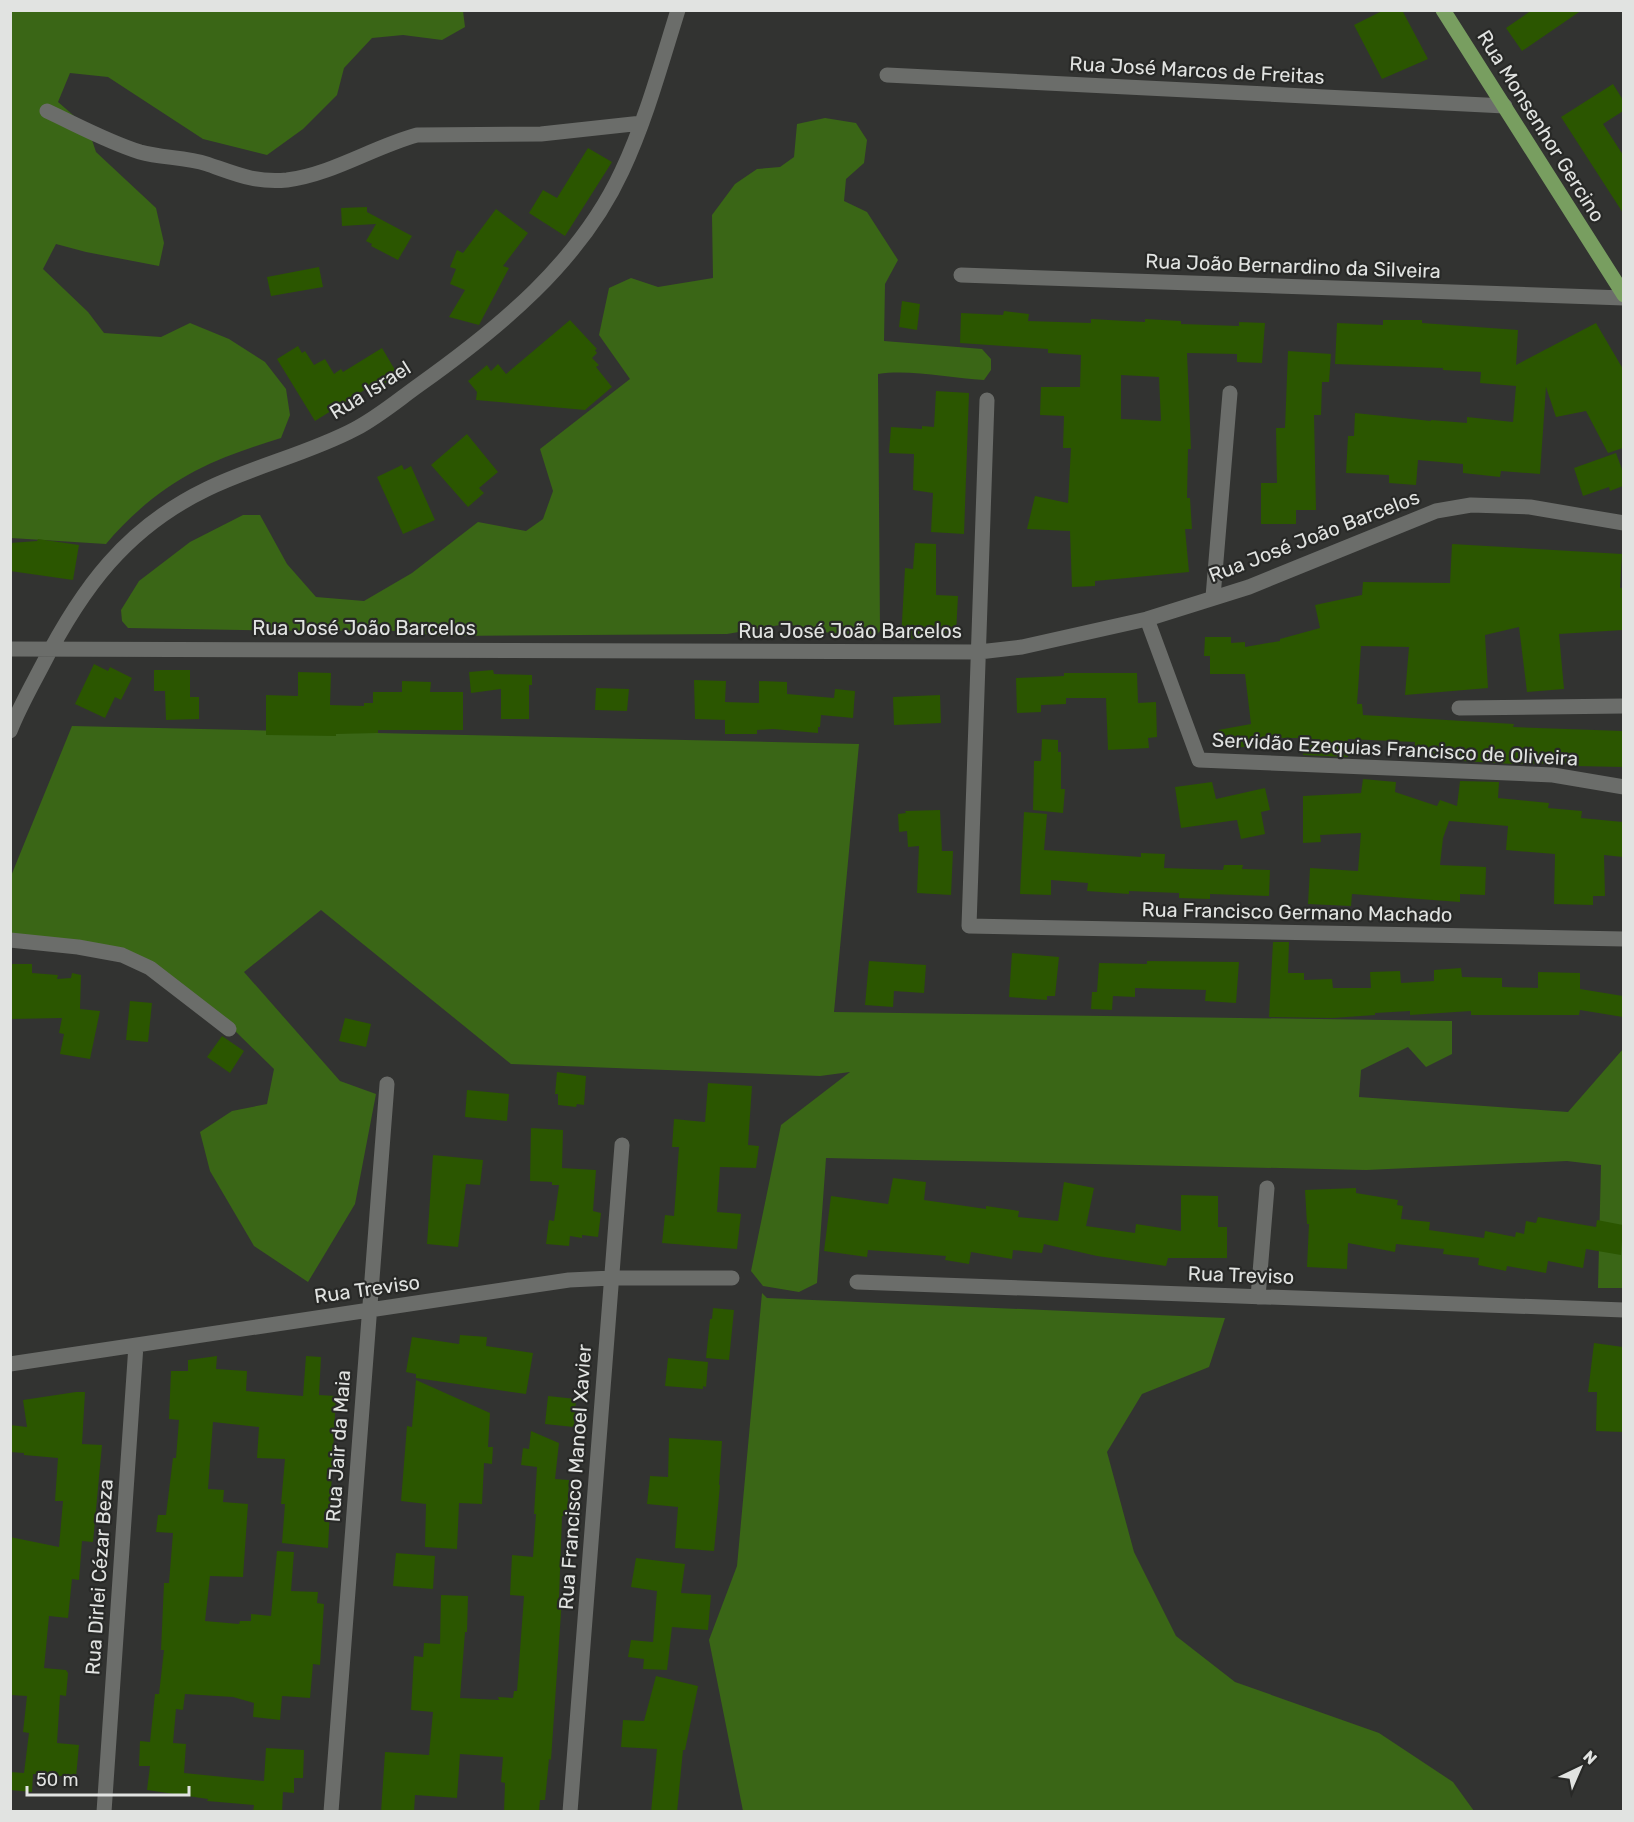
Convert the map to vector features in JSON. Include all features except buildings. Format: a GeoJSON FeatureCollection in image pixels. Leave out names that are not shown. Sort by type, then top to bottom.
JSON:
{"type":"FeatureCollection","features":[{"type":"Feature","properties":{"kind":"main road","name":"Rua Monsenhor Gercino"},"geometry":{"type":"LineString","coordinates":[[1443,10],[1623,296]]}},
{"type":"Feature","properties":{"kind":"street","name":"Rua Israel"},"geometry":{"type":"LineString","coordinates":[[10,731],[51,647],[74,608],[99,572],[122,548],[171,510],[206,490],[354,429],[388,408],[466,352],[544,282],[601,210],[622,172],[642,123],[678,10]]}},
{"type":"Feature","properties":{"kind":"street","name":"Rua José Marcos de Freitas"},"geometry":{"type":"LineString","coordinates":[[887,75],[1505,106]]}},
{"type":"Feature","properties":{"kind":"street"},"geometry":{"type":"LineString","coordinates":[[47,111],[140,152],[206,164],[234,175],[260,181],[288,180],[322,172],[399,140],[417,135],[541,134],[642,123]]}},
{"type":"Feature","properties":{"kind":"street","name":"Rua João Bernardino da Silveira"},"geometry":{"type":"LineString","coordinates":[[961,276],[1623,296]]}},
{"type":"Feature","properties":{"kind":"street"},"geometry":{"type":"LineString","coordinates":[[1213,597],[1230,393]]}},
{"type":"Feature","properties":{"kind":"street"},"geometry":{"type":"LineString","coordinates":[[978,652],[987,400]]}},
{"type":"Feature","properties":{"kind":"street","name":"Rua José João Barcelos"},"geometry":{"type":"LineString","coordinates":[[10,649],[51,647],[978,652],[1022,647],[1147,619],[1249,587],[1436,511],[1472,505],[1530,507],[1623,523]]}},
{"type":"Feature","properties":{"kind":"street","name":"Servidão Ezequias Francisco de Oliveira"},"geometry":{"type":"LineString","coordinates":[[1147,619],[1199,760],[1553,775],[1623,787]]}},
{"type":"Feature","properties":{"kind":"street","name":"Rua Francisco Germano Machado"},"geometry":{"type":"LineString","coordinates":[[978,652],[969,926],[1623,939]]}},
{"type":"Feature","properties":{"kind":"street"},"geometry":{"type":"LineString","coordinates":[[1459,708],[1623,706]]}},
{"type":"Feature","properties":{"kind":"street"},"geometry":{"type":"LineString","coordinates":[[10,940],[78,947],[122,955],[150,968],[229,1029]]}},
{"type":"Feature","properties":{"kind":"street","name":"Rua Jair da Maia"},"geometry":{"type":"LineString","coordinates":[[331,1812],[387,1084]]}},
{"type":"Feature","properties":{"kind":"street","name":"Rua Francisco Manoel Xavier"},"geometry":{"type":"LineString","coordinates":[[570,1812],[622,1145]]}},
{"type":"Feature","properties":{"kind":"street"},"geometry":{"type":"LineString","coordinates":[[1258,1297],[1267,1188]]}},
{"type":"Feature","properties":{"kind":"street","name":"Rua Treviso"},"geometry":{"type":"LineString","coordinates":[[10,1364],[569,1280],[732,1278]]}},
{"type":"Feature","properties":{"kind":"street","name":"Rua Treviso"},"geometry":{"type":"LineString","coordinates":[[856,1282],[1623,1310]]}},
{"type":"Feature","properties":{"kind":"street","name":"Rua Dirlei Cézar Beza"},"geometry":{"type":"LineString","coordinates":[[104,1812],[136,1345]]}},
{"type":"Feature","properties":{"kind":"green space"},"geometry":{"type":"Polygon","coordinates":[[[10,11],[463,11],[465,27],[442,40],[403,35],[372,38],[344,68],[337,95],[303,129],[267,155],[203,139],[108,77],[70,73],[58,102],[88,128],[96,152],[156,208],[164,243],[159,266],[56,244],[43,269],[88,312],[104,333],[161,337],[190,323],[229,339],[265,362],[286,389],[290,415],[281,438],[226,457],[183,478],[147,503],[106,544],[11,538],[10,11]]]}},
{"type":"Feature","properties":{"kind":"green space"},"geometry":{"type":"Polygon","coordinates":[[[825,118],[856,123],[867,140],[864,163],[846,179],[844,201],[867,212],[898,260],[885,284],[884,341],[982,349],[991,359],[991,370],[984,380],[916,373],[878,374],[880,631],[876,635],[830,633],[786,624],[727,634],[445,636],[383,630],[128,628],[122,621],[121,610],[139,581],[190,542],[243,515],[260,515],[287,564],[316,597],[364,601],[412,573],[478,522],[526,531],[543,519],[553,491],[540,449],[630,379],[599,335],[609,288],[631,278],[658,287],[713,278],[712,215],[735,184],[757,169],[780,167],[794,157],[797,124],[825,118]]]}},
{"type":"Feature","properties":{"kind":"green space"},"geometry":{"type":"Polygon","coordinates":[[[72,726],[859,744],[834,1012],[1452,1021],[1452,1054],[1426,1067],[1408,1047],[1361,1070],[1359,1097],[1568,1112],[1623,1049],[1623,1288],[1598,1288],[1601,1165],[1567,1161],[1366,1170],[826,1158],[817,1283],[799,1292],[763,1286],[751,1271],[781,1125],[850,1072],[820,1076],[511,1064],[321,910],[244,972],[340,1081],[376,1094],[355,1204],[308,1282],[254,1246],[210,1171],[200,1132],[232,1111],[267,1104],[274,1069],[230,1026],[150,961],[11,935],[11,876],[72,726]]]}},
{"type":"Feature","properties":{"kind":"green space"},"geometry":{"type":"Polygon","coordinates":[[[762,1293],[767,1298],[1225,1318],[1209,1367],[1142,1394],[1107,1452],[1134,1552],[1176,1636],[1235,1682],[1379,1733],[1453,1782],[1474,1811],[743,1811],[709,1640],[737,1566],[762,1293]]]}}]}
